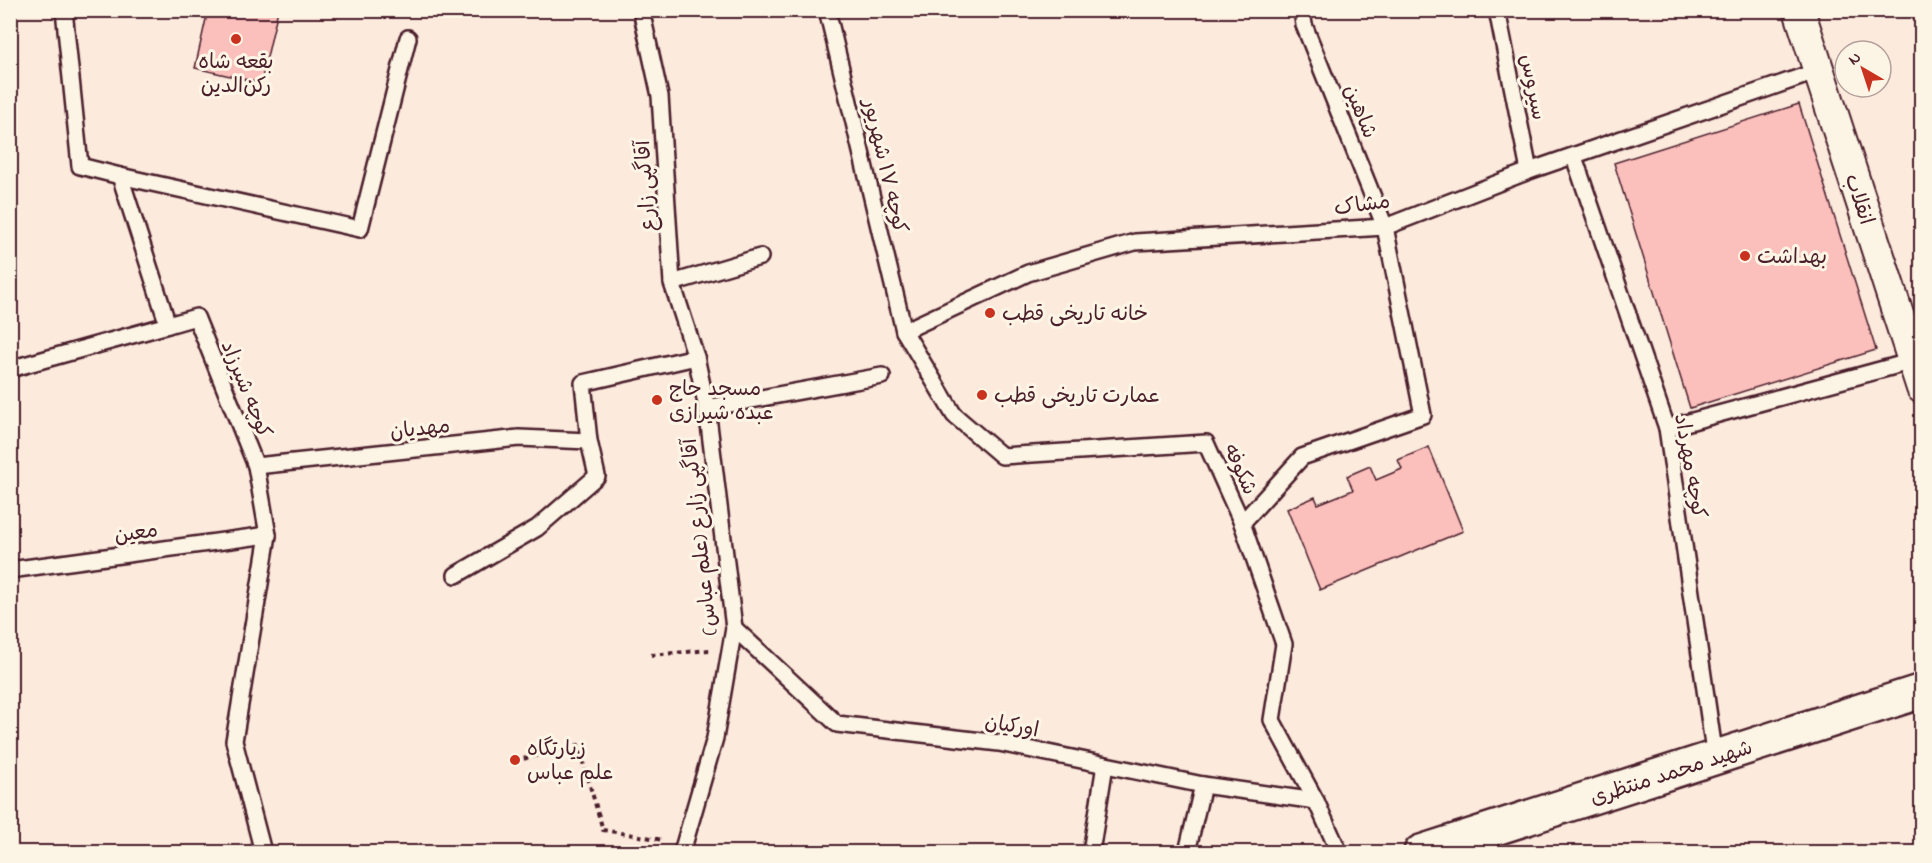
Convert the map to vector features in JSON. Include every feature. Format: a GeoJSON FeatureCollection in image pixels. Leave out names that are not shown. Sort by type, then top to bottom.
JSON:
{"type":"FeatureCollection","features":[{"type":"Feature","properties":{"kind":"main road","name":"شهید محمد منتظری"},"geometry":{"type":"LineString","coordinates":[[1421,852],[1477,844],[1714,758],[1922,691]]}},
{"type":"Feature","properties":{"kind":"street","name":"انقلاب"},"geometry":{"type":"LineString","coordinates":[[1798,10],[1917,374]]}},
{"type":"Feature","properties":{"kind":"lane"},"geometry":{"type":"LineString","coordinates":[[64,10],[80,166],[360,229],[408,38]]}},
{"type":"Feature","properties":{"kind":"lane","name":"آقاگپی زارع"},"geometry":{"type":"LineString","coordinates":[[641,10],[660,96],[672,283],[696,357]]}},
{"type":"Feature","properties":{"kind":"lane","name":"کوچه ۱۷ شهریور"},"geometry":{"type":"LineString","coordinates":[[827,10],[904,331]]}},
{"type":"Feature","properties":{"kind":"lane","name":"شاهین"},"geometry":{"type":"LineString","coordinates":[[1242,523],[1302,457],[1423,414],[1385,227],[1304,25],[1302,10]]}},
{"type":"Feature","properties":{"kind":"lane","name":"سیروس"},"geometry":{"type":"LineString","coordinates":[[1497,10],[1529,171]]}},
{"type":"Feature","properties":{"kind":"lane","name":"مشاک"},"geometry":{"type":"LineString","coordinates":[[904,331],[1028,273],[1135,242],[1385,227],[1529,171],[1818,71]]}},
{"type":"Feature","properties":{"kind":"lane","name":"کوچه مهرداد"},"geometry":{"type":"LineString","coordinates":[[1574,157],[1667,428],[1714,758]]}},
{"type":"Feature","properties":{"kind":"lane"},"geometry":{"type":"LineString","coordinates":[[10,369],[168,325],[120,176]]}},
{"type":"Feature","properties":{"kind":"lane"},"geometry":{"type":"LineString","coordinates":[[672,283],[760,257]]}},
{"type":"Feature","properties":{"kind":"lane","name":"کوچه شیرزاد"},"geometry":{"type":"LineString","coordinates":[[168,325],[196,317],[256,466],[268,535],[234,741],[263,852]]}},
{"type":"Feature","properties":{"kind":"lane","name":"شکوفه"},"geometry":{"type":"LineString","coordinates":[[904,331],[954,415],[1002,456],[1206,443],[1242,523],[1284,644],[1272,720],[1316,801],[1339,852]]}},
{"type":"Feature","properties":{"kind":"lane"},"geometry":{"type":"LineString","coordinates":[[456,574],[537,528],[597,476],[589,441],[583,383],[696,357]]}},
{"type":"Feature","properties":{"kind":"lane","name":"آقاگپی زارع (علم عباس)"},"geometry":{"type":"LineString","coordinates":[[683,848],[715,738],[734,628],[707,408],[696,357]]}},
{"type":"Feature","properties":{"kind":"lane"},"geometry":{"type":"LineString","coordinates":[[1667,428],[1917,374]]}},
{"type":"Feature","properties":{"kind":"lane"},"geometry":{"type":"LineString","coordinates":[[707,408],[882,376]]}},
{"type":"Feature","properties":{"kind":"lane","name":"مهدیان"},"geometry":{"type":"LineString","coordinates":[[256,466],[519,438],[589,441]]}},
{"type":"Feature","properties":{"kind":"lane","name":"معین"},"geometry":{"type":"LineString","coordinates":[[10,570],[268,535]]}},
{"type":"Feature","properties":{"kind":"lane","name":"اورکیان"},"geometry":{"type":"LineString","coordinates":[[734,628],[837,724],[999,742],[1203,785],[1316,801]]}},
{"type":"Feature","properties":{"kind":"lane"},"geometry":{"type":"LineString","coordinates":[[1091,852],[1105,765]]}},
{"type":"Feature","properties":{"kind":"lane"},"geometry":{"type":"LineString","coordinates":[[1187,852],[1203,785]]}},
{"type":"Feature","properties":{"kind":"path"},"geometry":{"type":"LineString","coordinates":[[651,655],[731,648]]}},
{"type":"Feature","properties":{"kind":"path"},"geometry":{"type":"LineString","coordinates":[[515,761],[578,745],[603,830],[683,848]]}},
{"type":"Feature","properties":{"kind":"building","name":"بقعه شاه رکن‌الدین"},"geometry":{"type":"Polygon","coordinates":[[[208,10],[278,10],[261,83],[195,68],[208,10]]]}},
{"type":"Feature","properties":{"kind":"building","name":"بهداشت"},"geometry":{"type":"Polygon","coordinates":[[[1799,104],[1876,350],[1690,408],[1614,163],[1799,104]]]}},
{"type":"Feature","properties":{"kind":"building"},"geometry":{"type":"Polygon","coordinates":[[[1429,447],[1463,531],[1320,590],[1287,509],[1315,497],[1318,504],[1353,490],[1347,476],[1370,466],[1376,480],[1402,469],[1398,460],[1429,447]]]}},
{"type":"Feature","properties":{"kind":"place","name":"بقعه شاه رکن‌الدین"},"geometry":{"type":"Point","coordinates":[236,39]}},
{"type":"Feature","properties":{"kind":"place","name":"بهداشت"},"geometry":{"type":"Point","coordinates":[1745,256]}},
{"type":"Feature","properties":{"kind":"place","name":"خانه تاریخی قطب"},"geometry":{"type":"Point","coordinates":[990,313]}},
{"type":"Feature","properties":{"kind":"place","name":"عمارت تاریخی قطب"},"geometry":{"type":"Point","coordinates":[982,395]}},
{"type":"Feature","properties":{"kind":"place","name":"مسجد حاج عبده شیرازی"},"geometry":{"type":"Point","coordinates":[657,400]}},
{"type":"Feature","properties":{"kind":"place","name":"زيارتگاه علم عباس"},"geometry":{"type":"Point","coordinates":[515,760]}}]}
